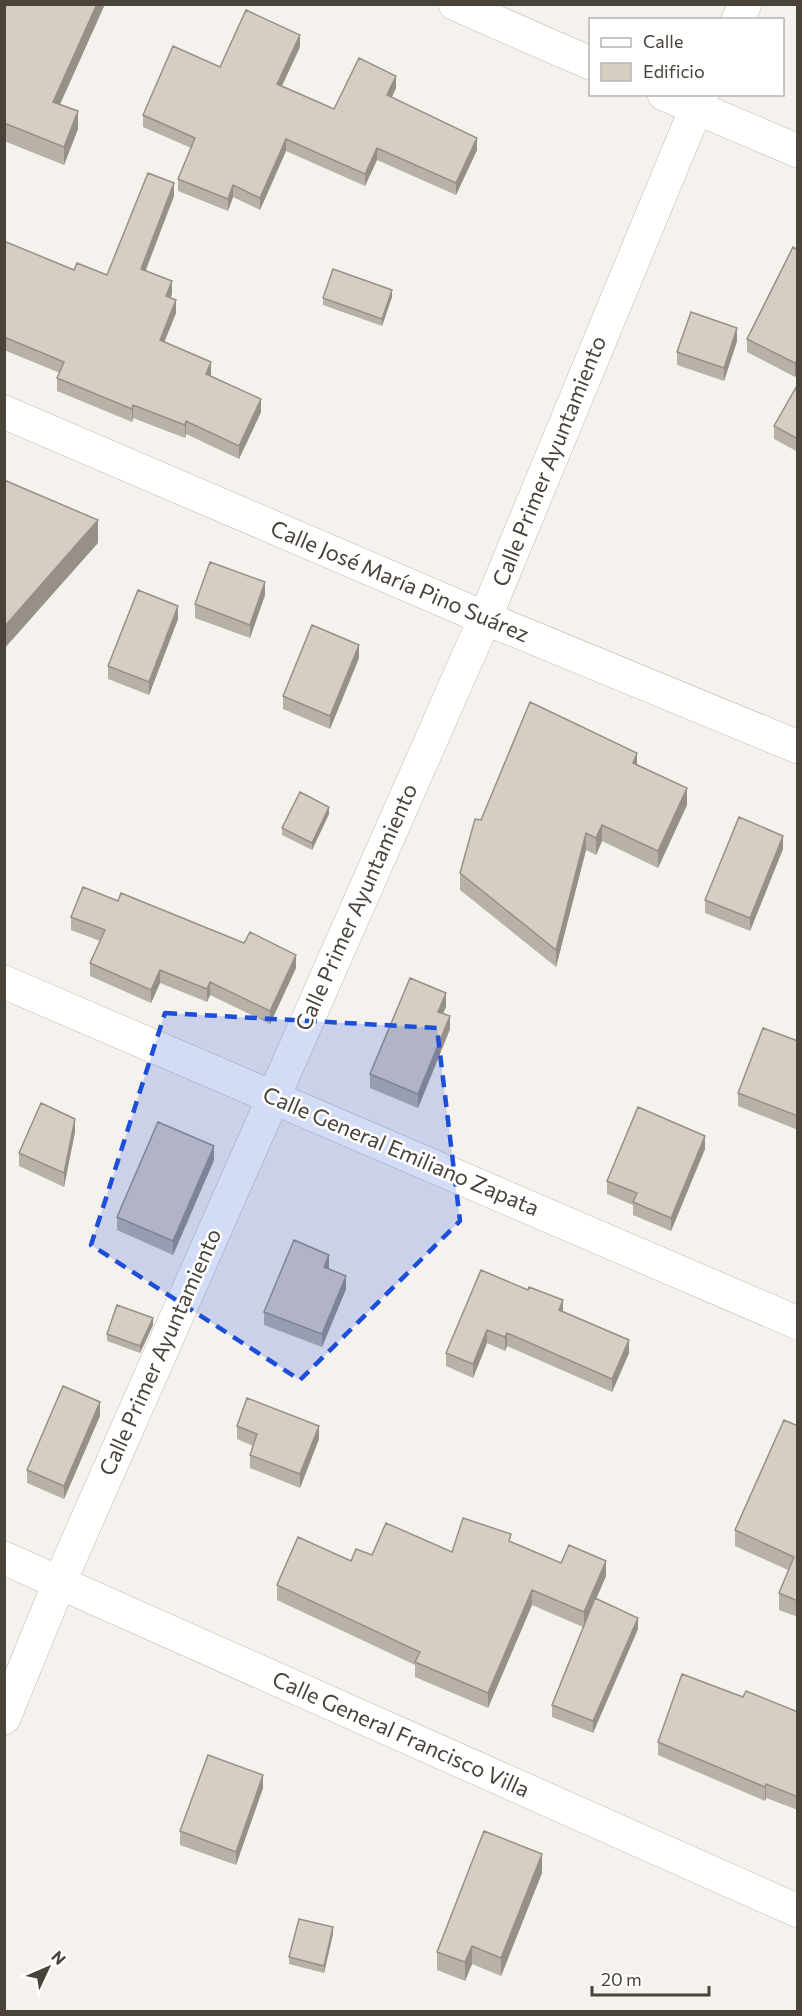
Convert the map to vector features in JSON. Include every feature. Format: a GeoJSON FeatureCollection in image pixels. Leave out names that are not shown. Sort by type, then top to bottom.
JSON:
{"type":"FeatureCollection","features":[{"type":"Feature","properties":{"kind":"street"},"geometry":{"type":"LineString","coordinates":[[455,4],[589,62]]}},
{"type":"Feature","properties":{"kind":"street"},"geometry":{"type":"LineString","coordinates":[[739,18],[745,4]]}},
{"type":"Feature","properties":{"kind":"street"},"geometry":{"type":"LineString","coordinates":[[674,96],[699,101],[798,151]]}},
{"type":"Feature","properties":{"kind":"street","name":"Calle Primer Ayuntamiento"},"geometry":{"type":"LineString","coordinates":[[4,1718],[60,1581],[485,618],[699,101]]}},
{"type":"Feature","properties":{"kind":"street","name":"Calle José María Pino Suárez"},"geometry":{"type":"LineString","coordinates":[[4,412],[485,618],[798,747]]}},
{"type":"Feature","properties":{"kind":"street","name":"Calle General Emiliano Zapata"},"geometry":{"type":"LineString","coordinates":[[4,982],[273,1095],[798,1323]]}},
{"type":"Feature","properties":{"kind":"street","name":"Calle General Francisco Villa"},"geometry":{"type":"LineString","coordinates":[[4,1558],[798,1911]]}},
{"type":"Feature","properties":{"kind":"highlighted area"},"geometry":{"type":"Polygon","coordinates":[[[165,1013],[437,1028],[460,1221],[300,1380],[91,1245],[165,1013]]]}},
{"type":"Feature","properties":{"kind":"building"},"geometry":{"type":"Polygon","coordinates":[[[4,4],[97,4],[53,102],[78,111],[64,147],[4,123],[4,4]]]}},
{"type":"Feature","properties":{"kind":"building"},"geometry":{"type":"Polygon","coordinates":[[[246,10],[300,35],[277,84],[334,109],[359,58],[396,76],[387,95],[477,138],[456,183],[377,148],[365,174],[286,139],[260,198],[233,185],[228,199],[178,179],[195,138],[143,115],[173,46],[220,67],[246,10]]]}},
{"type":"Feature","properties":{"kind":"building"},"geometry":{"type":"Polygon","coordinates":[[[148,173],[174,183],[141,269],[172,281],[166,296],[176,300],[160,340],[211,362],[206,374],[261,399],[239,446],[186,421],[185,425],[133,405],[132,409],[57,378],[64,362],[4,337],[4,241],[74,270],[77,263],[107,275],[148,173]]]}},
{"type":"Feature","properties":{"kind":"building"},"geometry":{"type":"Polygon","coordinates":[[[793,247],[798,250],[798,359],[795,363],[747,339],[793,247]]]}},
{"type":"Feature","properties":{"kind":"building"},"geometry":{"type":"Polygon","coordinates":[[[333,269],[392,290],[382,319],[323,298],[333,269]]]}},
{"type":"Feature","properties":{"kind":"building"},"geometry":{"type":"Polygon","coordinates":[[[691,312],[737,328],[724,368],[677,352],[691,312]]]}},
{"type":"Feature","properties":{"kind":"building"},"geometry":{"type":"Polygon","coordinates":[[[798,384],[798,439],[774,426],[798,384]]]}},
{"type":"Feature","properties":{"kind":"building"},"geometry":{"type":"Polygon","coordinates":[[[4,480],[98,520],[4,627],[4,480]]]}},
{"type":"Feature","properties":{"kind":"building"},"geometry":{"type":"Polygon","coordinates":[[[210,562],[265,582],[250,625],[195,604],[210,562]]]}},
{"type":"Feature","properties":{"kind":"building"},"geometry":{"type":"Polygon","coordinates":[[[138,590],[178,606],[149,682],[108,666],[138,590]]]}},
{"type":"Feature","properties":{"kind":"building"},"geometry":{"type":"Polygon","coordinates":[[[312,625],[359,645],[330,716],[283,696],[312,625]]]}},
{"type":"Feature","properties":{"kind":"building"},"geometry":{"type":"Polygon","coordinates":[[[530,702],[637,753],[633,763],[687,788],[658,851],[602,825],[596,838],[586,833],[556,950],[460,873],[475,819],[481,820],[530,702]]]}},
{"type":"Feature","properties":{"kind":"building"},"geometry":{"type":"Polygon","coordinates":[[[300,792],[329,807],[312,843],[282,828],[300,792]]]}},
{"type":"Feature","properties":{"kind":"building"},"geometry":{"type":"Polygon","coordinates":[[[739,817],[783,836],[750,918],[705,900],[739,817]]]}},
{"type":"Feature","properties":{"kind":"building"},"geometry":{"type":"Polygon","coordinates":[[[83,887],[118,901],[121,893],[244,943],[250,932],[296,955],[270,1011],[210,982],[207,989],[160,970],[151,990],[90,963],[105,930],[71,917],[83,887]]]}},
{"type":"Feature","properties":{"kind":"building"},"geometry":{"type":"Polygon","coordinates":[[[410,978],[446,993],[438,1012],[450,1016],[418,1094],[370,1074],[410,978]]]}},
{"type":"Feature","properties":{"kind":"building"},"geometry":{"type":"Polygon","coordinates":[[[763,1028],[798,1041],[798,1116],[738,1093],[763,1028]]]}},
{"type":"Feature","properties":{"kind":"building"},"geometry":{"type":"Polygon","coordinates":[[[41,1103],[75,1119],[64,1173],[19,1153],[41,1103]]]}},
{"type":"Feature","properties":{"kind":"building"},"geometry":{"type":"Polygon","coordinates":[[[638,1107],[705,1136],[671,1218],[633,1202],[637,1193],[607,1181],[638,1107]]]}},
{"type":"Feature","properties":{"kind":"building"},"geometry":{"type":"Polygon","coordinates":[[[158,1122],[214,1146],[173,1241],[117,1217],[158,1122]]]}},
{"type":"Feature","properties":{"kind":"building"},"geometry":{"type":"Polygon","coordinates":[[[294,1240],[329,1255],[324,1267],[346,1276],[322,1334],[264,1312],[294,1240]]]}},
{"type":"Feature","properties":{"kind":"building"},"geometry":{"type":"Polygon","coordinates":[[[481,1270],[528,1290],[529,1287],[563,1300],[559,1310],[629,1340],[612,1379],[507,1333],[505,1337],[487,1330],[473,1364],[446,1353],[481,1270]]]}},
{"type":"Feature","properties":{"kind":"building"},"geometry":{"type":"Polygon","coordinates":[[[117,1305],[153,1318],[140,1346],[107,1334],[117,1305]]]}},
{"type":"Feature","properties":{"kind":"building"},"geometry":{"type":"Polygon","coordinates":[[[63,1386],[100,1402],[64,1486],[27,1470],[63,1386]]]}},
{"type":"Feature","properties":{"kind":"building"},"geometry":{"type":"Polygon","coordinates":[[[247,1398],[319,1426],[300,1474],[250,1455],[257,1434],[237,1426],[247,1398]]]}},
{"type":"Feature","properties":{"kind":"building"},"geometry":{"type":"Polygon","coordinates":[[[784,1420],[798,1426],[798,1601],[779,1593],[794,1557],[735,1530],[784,1420]]]}},
{"type":"Feature","properties":{"kind":"building"},"geometry":{"type":"Polygon","coordinates":[[[463,1518],[511,1534],[509,1541],[561,1563],[569,1545],[606,1561],[584,1612],[532,1590],[488,1693],[415,1662],[420,1652],[277,1585],[298,1537],[351,1561],[356,1549],[372,1555],[386,1523],[452,1552],[463,1518]]]}},
{"type":"Feature","properties":{"kind":"building"},"geometry":{"type":"Polygon","coordinates":[[[595,1598],[638,1618],[593,1721],[552,1705],[595,1598]]]}},
{"type":"Feature","properties":{"kind":"building"},"geometry":{"type":"Polygon","coordinates":[[[682,1674],[743,1697],[746,1691],[798,1712],[798,1797],[766,1784],[765,1787],[658,1742],[682,1674]]]}},
{"type":"Feature","properties":{"kind":"building"},"geometry":{"type":"Polygon","coordinates":[[[208,1755],[263,1775],[236,1852],[180,1831],[208,1755]]]}},
{"type":"Feature","properties":{"kind":"building"},"geometry":{"type":"Polygon","coordinates":[[[484,1831],[542,1854],[501,1958],[472,1946],[465,1962],[437,1952],[484,1831]]]}},
{"type":"Feature","properties":{"kind":"building"},"geometry":{"type":"Polygon","coordinates":[[[299,1919],[333,1927],[324,1966],[289,1957],[299,1919]]]}}]}
